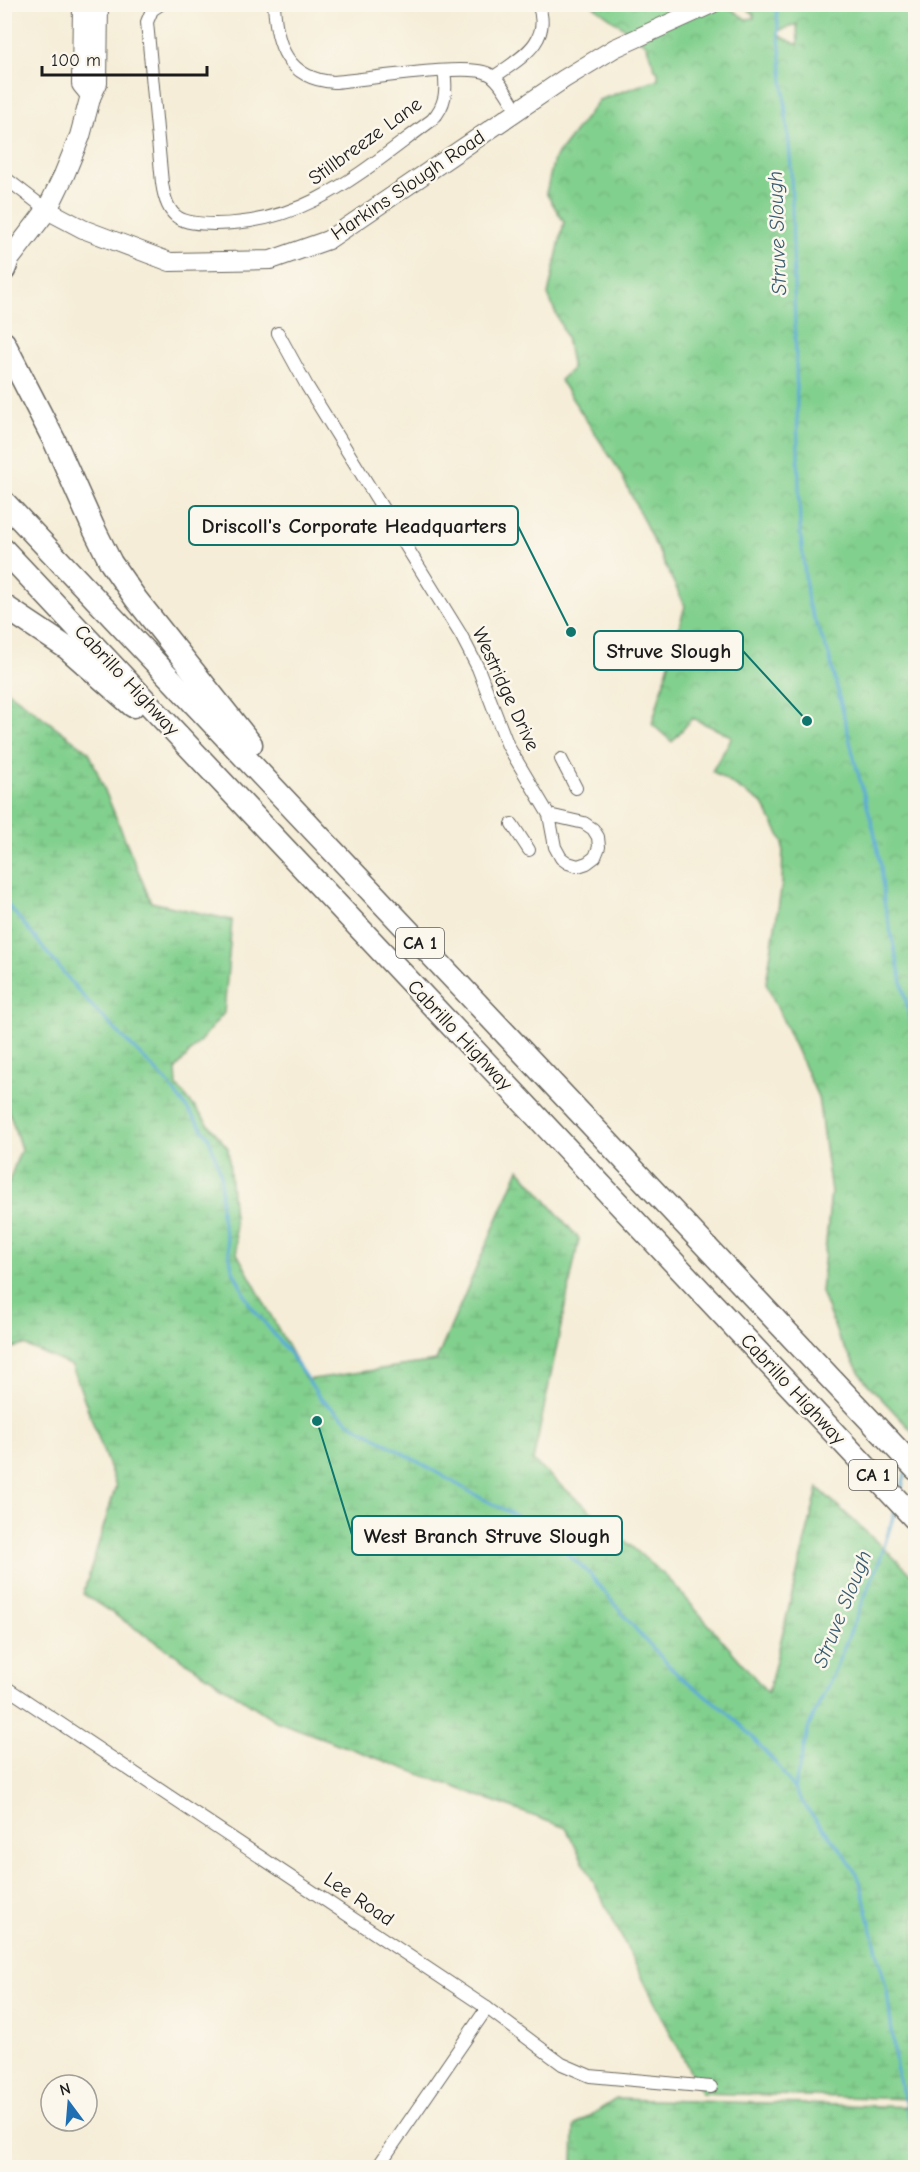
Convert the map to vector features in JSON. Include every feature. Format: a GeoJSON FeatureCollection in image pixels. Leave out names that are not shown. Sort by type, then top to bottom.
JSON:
{"type":"FeatureCollection","features":[{"type":"Feature","properties":{"kind":"highway"},"geometry":{"type":"LineString","coordinates":[[4,326],[99,540],[119,575],[277,777],[326,844]]}},
{"type":"Feature","properties":{"kind":"highway"},"geometry":{"type":"LineString","coordinates":[[4,343],[55,442]]}},
{"type":"Feature","properties":{"kind":"highway","name":"Cabrillo Highway"},"geometry":{"type":"LineString","coordinates":[[4,502],[915,1469]]}},
{"type":"Feature","properties":{"kind":"highway","name":"Cabrillo Highway"},"geometry":{"type":"LineString","coordinates":[[4,550],[915,1520]]}},
{"type":"Feature","properties":{"kind":"highway"},"geometry":{"type":"LineString","coordinates":[[4,606],[54,638],[98,674],[215,789],[270,832]]}},
{"type":"Feature","properties":{"kind":"main road"},"geometry":{"type":"LineString","coordinates":[[83,4],[82,84],[91,95]]}},
{"type":"Feature","properties":{"kind":"main road"},"geometry":{"type":"LineString","coordinates":[[5,267],[47,210],[80,136],[91,95],[97,83],[98,4]]}},
{"type":"Feature","properties":{"kind":"main road","name":"Harkins Slough Road"},"geometry":{"type":"LineString","coordinates":[[47,210],[83,229],[170,262],[271,260],[328,240],[517,110],[615,48],[712,4]]}},
{"type":"Feature","properties":{"kind":"street","name":"Stillbreeze Lane"},"geometry":{"type":"LineString","coordinates":[[161,4],[150,12],[147,22],[162,183],[169,210],[189,222],[219,224],[256,221],[286,213],[325,196],[432,120],[440,111],[445,99],[444,71]]}},
{"type":"Feature","properties":{"kind":"street"},"geometry":{"type":"LineString","coordinates":[[274,4],[277,34],[282,51],[297,68],[317,79],[334,82],[474,69],[484,71],[494,77],[517,110]]}},
{"type":"Feature","properties":{"kind":"street"},"geometry":{"type":"LineString","coordinates":[[494,77],[527,53],[536,43],[542,26],[537,4]]}},
{"type":"Feature","properties":{"kind":"street"},"geometry":{"type":"LineString","coordinates":[[4,177],[47,210]]}},
{"type":"Feature","properties":{"kind":"street","name":"Westridge Drive"},"geometry":{"type":"LineString","coordinates":[[278,333],[307,386],[461,635],[478,668],[508,746],[549,815],[555,847],[561,858],[568,864],[578,866],[595,857],[599,847],[598,837],[593,829],[584,824],[549,815]]}},
{"type":"Feature","properties":{"kind":"street"},"geometry":{"type":"LineString","coordinates":[[561,759],[576,788]]}},
{"type":"Feature","properties":{"kind":"street"},"geometry":{"type":"LineString","coordinates":[[512,824],[529,849]]}},
{"type":"Feature","properties":{"kind":"street","name":"Lee Road"},"geometry":{"type":"LineString","coordinates":[[4,1686],[487,2008],[562,2064],[590,2076],[711,2087]]}},
{"type":"Feature","properties":{"kind":"street"},"geometry":{"type":"LineString","coordinates":[[377,2168],[487,2008]]}},
{"type":"Feature","properties":{"kind":"green space","name":"Struve Slough"},"geometry":{"type":"Polygon","coordinates":[[[592,5],[725,5],[746,19],[754,18],[754,14],[741,5],[915,5],[915,1434],[865,1381],[839,1339],[821,1292],[831,1192],[818,1097],[766,983],[782,884],[783,842],[763,804],[712,771],[731,736],[692,718],[672,742],[652,724],[685,606],[619,470],[560,380],[572,369],[566,337],[548,295],[564,222],[546,193],[554,159],[599,100],[658,79],[658,71],[655,69],[646,44],[592,5]],[[797,24],[778,31],[778,35],[798,45],[797,24]]]}},
{"type":"Feature","properties":{"kind":"green space"},"geometry":{"type":"Polygon","coordinates":[[[5,689],[89,752],[151,902],[232,920],[224,1013],[176,1069],[177,1086],[228,1148],[237,1253],[306,1380],[436,1361],[519,1169],[579,1239],[533,1461],[670,1580],[768,1693],[818,1488],[915,1577],[915,2099],[701,2093],[566,1828],[276,1721],[83,1594],[116,1486],[72,1366],[24,1345],[5,1350],[4,1194],[21,1149],[4,1096],[5,689]]]}},
{"type":"Feature","properties":{"kind":"green space"},"geometry":{"type":"Polygon","coordinates":[[[616,2099],[915,2107],[915,2167],[573,2167],[574,2126],[616,2099]]]}},
{"type":"Feature","properties":{"kind":"waterway","name":"Struve Slough"},"geometry":{"type":"LineString","coordinates":[[776,4],[791,168],[800,529],[808,604],[829,655],[874,831],[881,866],[884,902],[909,1014],[916,1059]]}},
{"type":"Feature","properties":{"kind":"waterway"},"geometry":{"type":"LineString","coordinates":[[4,900],[86,1000],[166,1081],[208,1136],[221,1174],[221,1213],[232,1268],[250,1305],[290,1354],[320,1398],[349,1422],[481,1498],[521,1518],[562,1549],[587,1571],[677,1674],[726,1711],[752,1737],[780,1768],[807,1809],[843,1852],[859,1878],[887,1991],[896,2067],[916,2145]]}},
{"type":"Feature","properties":{"kind":"waterway","name":"Struve Slough"},"geometry":{"type":"LineString","coordinates":[[912,1450],[916,1437]]}},
{"type":"Feature","properties":{"kind":"waterway","name":"Struve Slough"},"geometry":{"type":"LineString","coordinates":[[901,1491],[906,1471]]}},
{"type":"Feature","properties":{"kind":"waterway","name":"Struve Slough"},"geometry":{"type":"LineString","coordinates":[[794,1789],[809,1726],[879,1562],[895,1511]]}},
{"type":"Feature","properties":{"kind":"place","name":"Driscoll's Corporate Headquarters"},"geometry":{"type":"Point","coordinates":[571,632]}},
{"type":"Feature","properties":{"kind":"place","name":"Struve Slough"},"geometry":{"type":"Point","coordinates":[807,721]}},
{"type":"Feature","properties":{"kind":"place","name":"West Branch Struve Slough"},"geometry":{"type":"Point","coordinates":[317,1421]}}]}
